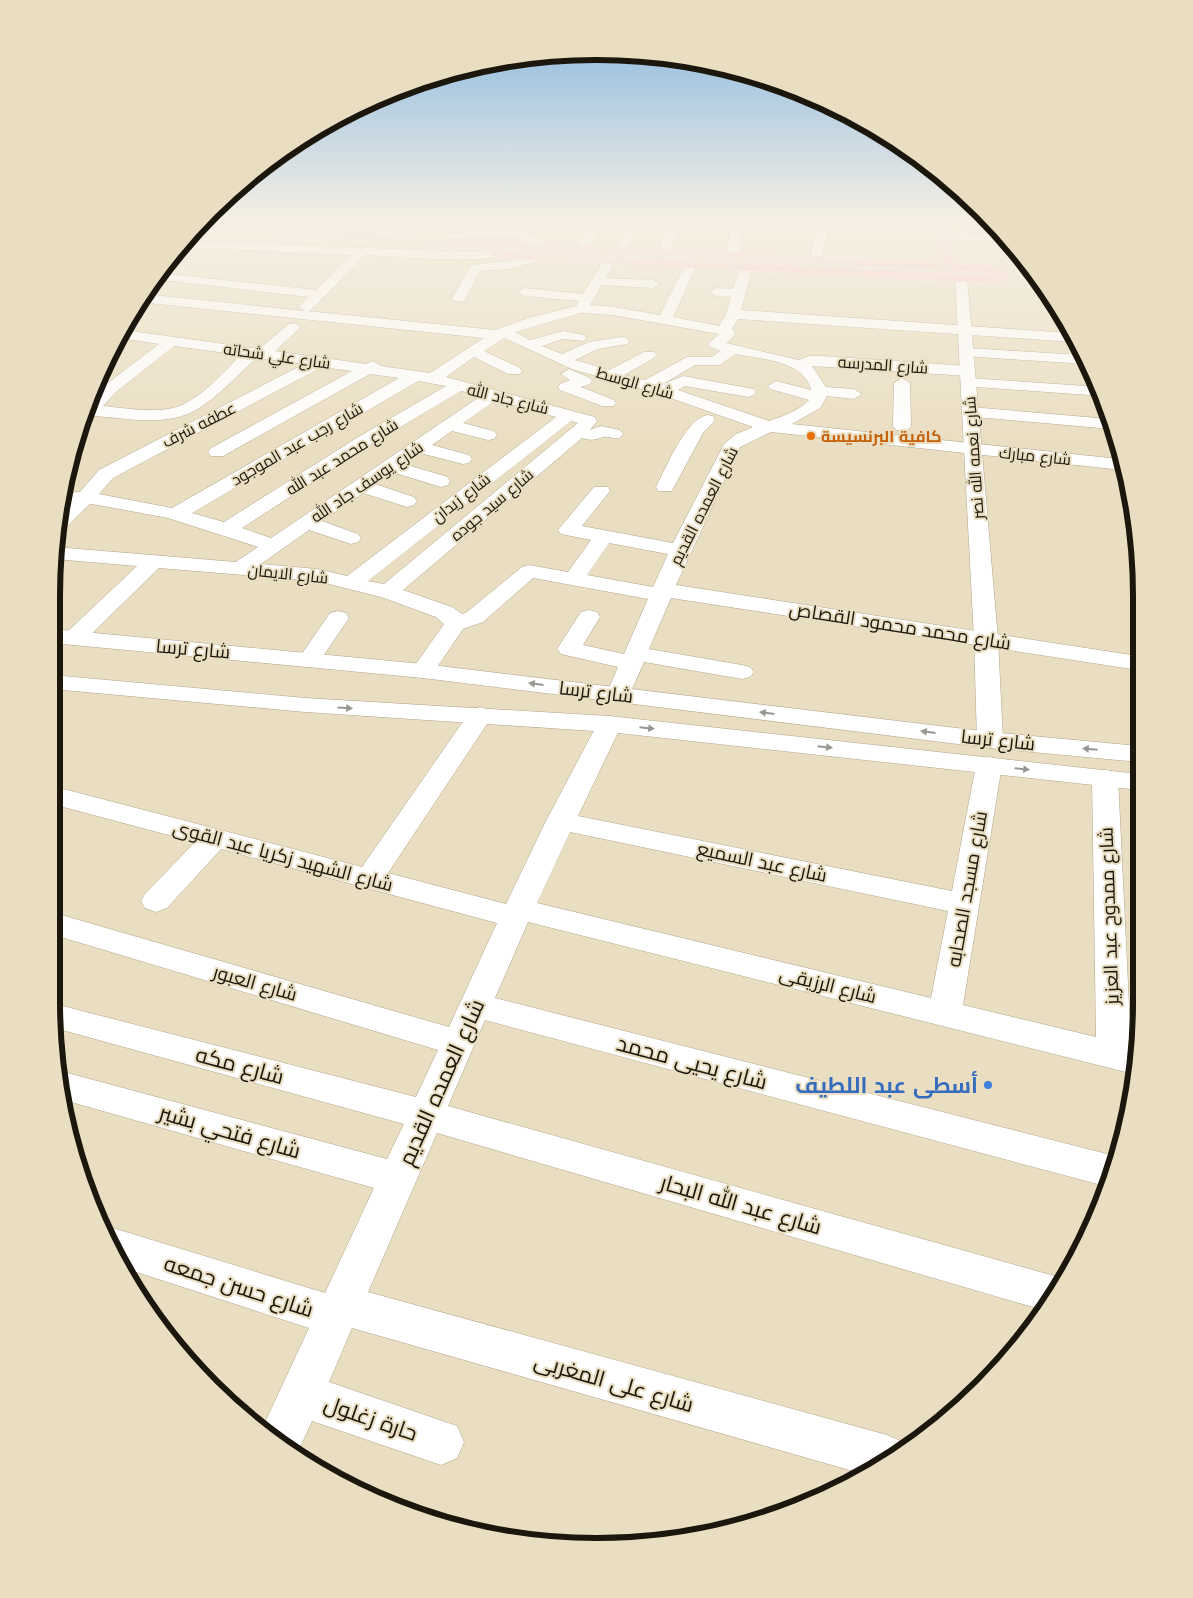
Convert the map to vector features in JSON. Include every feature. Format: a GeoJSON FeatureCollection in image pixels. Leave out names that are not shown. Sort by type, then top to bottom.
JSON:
{"type":"FeatureCollection","features":[{"type":"Feature","properties":{"kind":"street"},"geometry":{"type":"LineString","coordinates":[[236,307],[253,296]]}},
{"type":"Feature","properties":{"kind":"street"},"geometry":{"type":"LineString","coordinates":[[93,412],[164,414],[182,410],[194,404],[297,320],[318,296]]}},
{"type":"Feature","properties":{"kind":"street"},"geometry":{"type":"LineString","coordinates":[[540,296],[584,305],[606,314],[634,319],[668,321],[724,331],[729,334],[714,344],[740,355]]}},
{"type":"Feature","properties":{"kind":"street"},"geometry":{"type":"LineString","coordinates":[[562,320],[573,323],[589,296]]}},
{"type":"Feature","properties":{"kind":"street"},"geometry":{"type":"LineString","coordinates":[[606,314],[623,296]]}},
{"type":"Feature","properties":{"kind":"street"},"geometry":{"type":"LineString","coordinates":[[651,334],[668,321],[678,296]]}},
{"type":"Feature","properties":{"kind":"street"},"geometry":{"type":"LineString","coordinates":[[724,331],[733,314],[739,296]]}},
{"type":"Feature","properties":{"kind":"street","name":"شارع نعمه الله نصر"},"geometry":{"type":"LineString","coordinates":[[962,296],[986,639],[989,752]]}},
{"type":"Feature","properties":{"kind":"street"},"geometry":{"type":"LineString","coordinates":[[147,304],[161,300],[236,307],[297,320],[326,330],[402,340]]}},
{"type":"Feature","properties":{"kind":"street"},"geometry":{"type":"LineString","coordinates":[[146,305],[297,320],[344,319],[500,334],[584,305]]}},
{"type":"Feature","properties":{"kind":"street"},"geometry":{"type":"LineString","coordinates":[[733,314],[786,338],[799,366],[815,378],[819,394]]}},
{"type":"Feature","properties":{"kind":"street"},"geometry":{"type":"LineString","coordinates":[[326,330],[344,319]]}},
{"type":"Feature","properties":{"kind":"street"},"geometry":{"type":"LineString","coordinates":[[566,367],[592,345],[618,337],[634,319]]}},
{"type":"Feature","properties":{"kind":"street"},"geometry":{"type":"LineString","coordinates":[[647,386],[692,360],[715,362],[786,338],[848,323],[1066,338]]}},
{"type":"Feature","properties":{"kind":"street"},"geometry":{"type":"LineString","coordinates":[[844,339],[848,323]]}},
{"type":"Feature","properties":{"kind":"street"},"geometry":{"type":"LineString","coordinates":[[897,342],[899,327]]}},
{"type":"Feature","properties":{"kind":"street","name":"شارع رجب عبد الموجود"},"geometry":{"type":"LineString","coordinates":[[177,514],[325,428],[425,377],[500,334]]}},
{"type":"Feature","properties":{"kind":"street","name":"شارع الوسط"},"geometry":{"type":"LineString","coordinates":[[500,334],[529,352],[547,354],[566,367],[610,376],[665,391],[769,427]]}},
{"type":"Feature","properties":{"kind":"street","name":"شارع علي شحاته"},"geometry":{"type":"LineString","coordinates":[[128,335],[425,377]]}},
{"type":"Feature","properties":{"kind":"street"},"geometry":{"type":"LineString","coordinates":[[529,352],[564,335],[579,338]]}},
{"type":"Feature","properties":{"kind":"street"},"geometry":{"type":"LineString","coordinates":[[97,402],[170,342]]}},
{"type":"Feature","properties":{"kind":"street"},"geometry":{"type":"LineString","coordinates":[[473,351],[514,371]]}},
{"type":"Feature","properties":{"kind":"street"},"geometry":{"type":"LineString","coordinates":[[610,376],[649,355]]}},
{"type":"Feature","properties":{"kind":"street"},"geometry":{"type":"LineString","coordinates":[[217,452],[369,369],[384,358]]}},
{"type":"Feature","properties":{"kind":"street"},"geometry":{"type":"LineString","coordinates":[[968,369],[1054,358],[1078,360]]}},
{"type":"Feature","properties":{"kind":"street"},"geometry":{"type":"LineString","coordinates":[[1054,358],[1065,390]]}},
{"type":"Feature","properties":{"kind":"street","name":"شارع المدرسه"},"geometry":{"type":"LineString","coordinates":[[799,366],[809,361],[822,361],[968,369]]}},
{"type":"Feature","properties":{"kind":"street","name":"عطفه شرف"},"geometry":{"type":"LineString","coordinates":[[67,516],[106,474],[320,362]]}},
{"type":"Feature","properties":{"kind":"street","name":"شارع زيدان"},"geometry":{"type":"LineString","coordinates":[[353,582],[615,399],[566,387],[584,380],[566,367]]}},
{"type":"Feature","properties":{"kind":"street"},"geometry":{"type":"LineString","coordinates":[[968,369],[1065,390],[1092,392]]}},
{"type":"Feature","properties":{"kind":"street","name":"شارع جاد الله"},"geometry":{"type":"LineString","coordinates":[[425,377],[493,395],[575,426]]}},
{"type":"Feature","properties":{"kind":"street"},"geometry":{"type":"LineString","coordinates":[[665,391],[683,380],[748,392]]}},
{"type":"Feature","properties":{"kind":"street"},"geometry":{"type":"LineString","coordinates":[[902,383],[902,426]]}},
{"type":"Feature","properties":{"kind":"street","name":"شارع محمد عبد الله"},"geometry":{"type":"LineString","coordinates":[[227,529],[361,444],[458,386]]}},
{"type":"Feature","properties":{"kind":"street"},"geometry":{"type":"LineString","coordinates":[[776,386],[819,394],[854,394]]}},
{"type":"Feature","properties":{"kind":"street","name":"شارع العمده القديم"},"geometry":{"type":"LineString","coordinates":[[282,1436],[475,1005],[614,709],[680,550],[721,466],[714,432],[754,431],[769,427],[803,414],[814,406],[819,394]]}},
{"type":"Feature","properties":{"kind":"street","name":"شارع يوسف جاد الله"},"geometry":{"type":"LineString","coordinates":[[241,568],[274,546],[303,514],[356,489],[385,462],[449,425],[493,395]]}},
{"type":"Feature","properties":{"kind":"street"},"geometry":{"type":"LineString","coordinates":[[194,404],[232,408]]}},
{"type":"Feature","properties":{"kind":"street"},"geometry":{"type":"LineString","coordinates":[[971,412],[1108,434]]}},
{"type":"Feature","properties":{"kind":"street"},"geometry":{"type":"LineString","coordinates":[[410,414],[488,435]]}},
{"type":"Feature","properties":{"kind":"street"},"geometry":{"type":"LineString","coordinates":[[803,414],[902,426],[973,442],[1108,434]]}},
{"type":"Feature","properties":{"kind":"street"},"geometry":{"type":"LineString","coordinates":[[281,418],[325,428]]}},
{"type":"Feature","properties":{"kind":"street"},"geometry":{"type":"LineString","coordinates":[[575,426],[593,436],[600,431],[614,434]]}},
{"type":"Feature","properties":{"kind":"street"},"geometry":{"type":"LineString","coordinates":[[398,595],[590,444],[575,426]]}},
{"type":"Feature","properties":{"kind":"street","name":"شارع مبارك"},"geometry":{"type":"LineString","coordinates":[[769,427],[973,442],[1116,464]]}},
{"type":"Feature","properties":{"kind":"street"},"geometry":{"type":"LineString","coordinates":[[665,487],[714,432]]}},
{"type":"Feature","properties":{"kind":"street"},"geometry":{"type":"LineString","coordinates":[[361,444],[385,462],[441,481]]}},
{"type":"Feature","properties":{"kind":"street"},"geometry":{"type":"LineString","coordinates":[[337,459],[385,462],[463,459]]}},
{"type":"Feature","properties":{"kind":"street"},"geometry":{"type":"LineString","coordinates":[[304,480],[327,486],[356,489],[407,501]]}},
{"type":"Feature","properties":{"kind":"street"},"geometry":{"type":"LineString","coordinates":[[601,491],[568,530],[680,550]]}},
{"type":"Feature","properties":{"kind":"street"},"geometry":{"type":"LineString","coordinates":[[69,497],[135,504],[227,529],[274,546]]}},
{"type":"Feature","properties":{"kind":"street"},"geometry":{"type":"LineString","coordinates":[[271,501],[303,514],[351,538]]}},
{"type":"Feature","properties":{"kind":"street"},"geometry":{"type":"LineString","coordinates":[[573,579],[603,536]]}},
{"type":"Feature","properties":{"kind":"street","name":"شارع الايمان"},"geometry":{"type":"LineString","coordinates":[[62,554],[317,575],[353,582],[398,595],[450,615],[455,624]]}},
{"type":"Feature","properties":{"kind":"street"},"geometry":{"type":"LineString","coordinates":[[63,637],[154,561]]}},
{"type":"Feature","properties":{"kind":"street","name":"شارع محمد محمود القصاص"},"geometry":{"type":"LineString","coordinates":[[455,624],[475,617],[529,571],[1133,662]]}},
{"type":"Feature","properties":{"kind":"street"},"geometry":{"type":"LineString","coordinates":[[590,616],[569,649],[742,672]]}},
{"type":"Feature","properties":{"kind":"street"},"geometry":{"type":"LineString","coordinates":[[60,653],[238,670],[271,669],[309,660],[338,618]]}},
{"type":"Feature","properties":{"kind":"street"},"geometry":{"type":"LineString","coordinates":[[423,671],[455,624]]}},
{"type":"Feature","properties":{"kind":"street","name":"شارع ترسا"},"geometry":{"type":"LineString","coordinates":[[63,637],[423,671],[614,709],[989,752],[1133,754]]}},
{"type":"Feature","properties":{"kind":"street"},"geometry":{"type":"LineString","coordinates":[[60,667],[249,684],[281,691],[305,705]]}},
{"type":"Feature","properties":{"kind":"street","name":"شارع ترسا"},"geometry":{"type":"LineString","coordinates":[[60,683],[305,705],[480,716],[614,709]]}},
{"type":"Feature","properties":{"kind":"street"},"geometry":{"type":"LineString","coordinates":[[369,879],[480,716]]}},
{"type":"Feature","properties":{"kind":"street","name":"شارع ترسا"},"geometry":{"type":"LineString","coordinates":[[989,752],[1104,778],[1133,781]]}},
{"type":"Feature","properties":{"kind":"street","name":"شارع مسجد الصحابه"},"geometry":{"type":"LineString","coordinates":[[945,1013],[989,752]]}},
{"type":"Feature","properties":{"kind":"street","name":"شارع ممدوح عبد العزيز"},"geometry":{"type":"LineString","coordinates":[[1104,778],[1125,1058]]}},
{"type":"Feature","properties":{"kind":"street","name":"شارع الشهيد زكريا عبد القوى"},"geometry":{"type":"LineString","coordinates":[[60,797],[369,879],[517,913]]}},
{"type":"Feature","properties":{"kind":"street","name":"شارع عبد السميع"},"geometry":{"type":"LineString","coordinates":[[560,821],[964,904]]}},
{"type":"Feature","properties":{"kind":"street"},"geometry":{"type":"LineString","coordinates":[[156,901],[215,838]]}},
{"type":"Feature","properties":{"kind":"street","name":"شارع الرزيقى"},"geometry":{"type":"LineString","coordinates":[[517,913],[945,1013],[1125,1058]]}},
{"type":"Feature","properties":{"kind":"street","name":"شارع العبور"},"geometry":{"type":"LineString","coordinates":[[60,925],[458,1043]]}},
{"type":"Feature","properties":{"kind":"street","name":"شارع يحيى محمد"},"geometry":{"type":"LineString","coordinates":[[475,1005],[1106,1170]]}},
{"type":"Feature","properties":{"kind":"street","name":"شارع مكه"},"geometry":{"type":"LineString","coordinates":[[60,1017],[426,1115]]}},
{"type":"Feature","properties":{"kind":"street","name":"شارع فتحي بشير"},"geometry":{"type":"LineString","coordinates":[[67,1086],[398,1178]]}},
{"type":"Feature","properties":{"kind":"street","name":"شارع عبد الله البحار"},"geometry":{"type":"LineString","coordinates":[[426,1115],[1048,1292]]}},
{"type":"Feature","properties":{"kind":"street","name":"شارع حسن جمعه"},"geometry":{"type":"LineString","coordinates":[[120,1248],[339,1311]]}},
{"type":"Feature","properties":{"kind":"street","name":"شارع على المغربى"},"geometry":{"type":"LineString","coordinates":[[339,1311],[881,1456]]}},
{"type":"Feature","properties":{"kind":"street","name":"حارة زغلول"},"geometry":{"type":"LineString","coordinates":[[301,1395],[441,1442]]}},
{"type":"Feature","properties":{"kind":"place","name":"كافية البرنسيسة"},"geometry":{"type":"Point","coordinates":[811,436]}},
{"type":"Feature","properties":{"kind":"place","name":"أسطى عبد اللطيف"},"geometry":{"type":"Point","coordinates":[988,1085]}}]}
